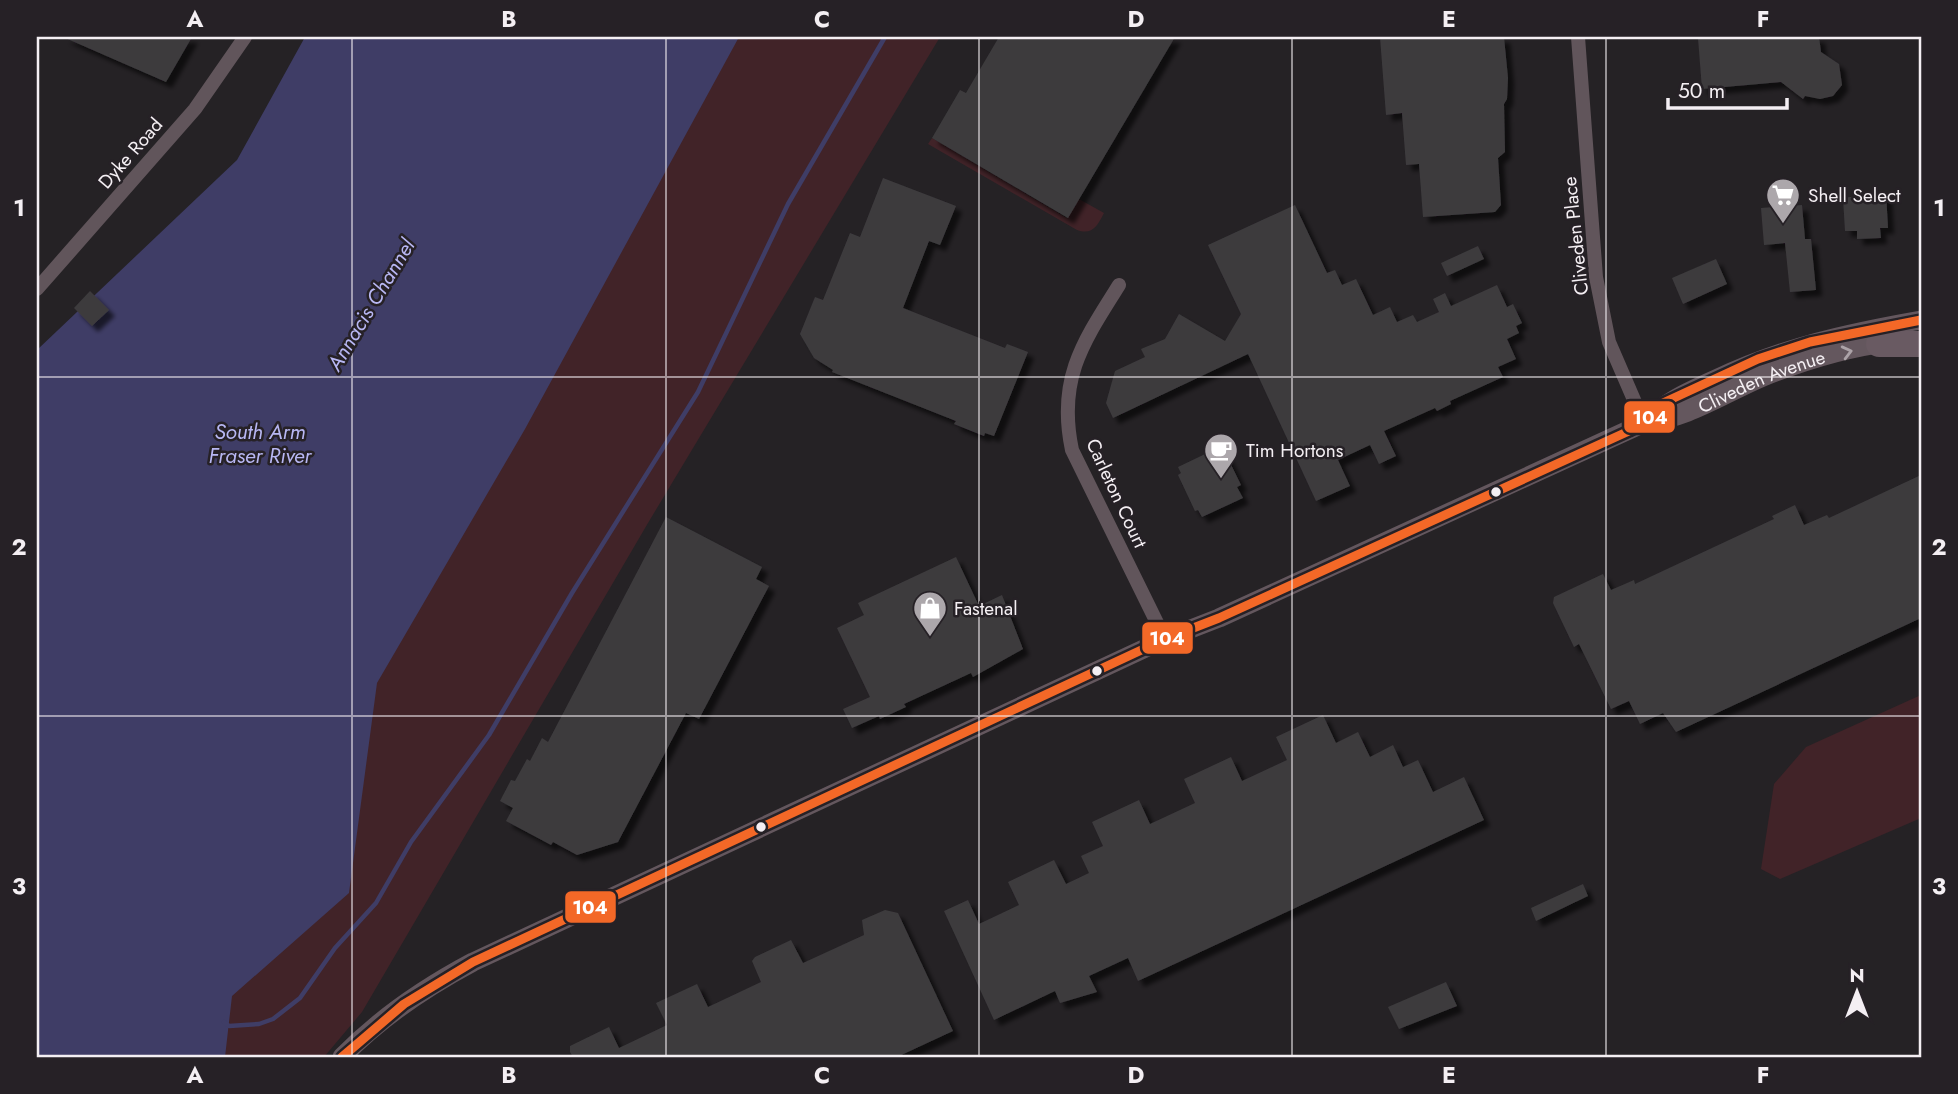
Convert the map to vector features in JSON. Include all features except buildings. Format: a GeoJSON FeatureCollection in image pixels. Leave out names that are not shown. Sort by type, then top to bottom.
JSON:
{"type":"FeatureCollection","features":[{"type":"Feature","properties":{"kind":"highway"},"geometry":{"type":"LineString","coordinates":[[1879,344],[1921,341]]}},
{"type":"Feature","properties":{"kind":"street","name":"Dyke Road"},"geometry":{"type":"LineString","coordinates":[[37,289],[195,108],[245,37]]}},
{"type":"Feature","properties":{"kind":"street","name":"Cliveden Place"},"geometry":{"type":"LineString","coordinates":[[1578,37],[1596,277],[1609,342],[1644,424]]}},
{"type":"Feature","properties":{"kind":"street","name":"Carleton Court"},"geometry":{"type":"LineString","coordinates":[[1119,285],[1079,348],[1068,399],[1067,425],[1072,450],[1165,639]]}},
{"type":"Feature","properties":{"kind":"street","name":"Cliveden Avenue"},"geometry":{"type":"LineString","coordinates":[[1644,424],[1664,404],[1758,359],[1810,342],[1921,320]]}},
{"type":"Feature","properties":{"kind":"street","name":"Cliveden Avenue"},"geometry":{"type":"LineString","coordinates":[[342,1057],[389,1014],[421,990],[473,962],[1165,639],[1644,424],[1671,420],[1763,377],[1879,344]]}},
{"type":"Feature","properties":{"kind":"shaded area"},"geometry":{"type":"Polygon","coordinates":[[[702,37],[940,37],[648,523],[362,1012],[324,1057],[37,1057],[37,1023],[702,37]]]}},
{"type":"Feature","properties":{"kind":"shaded area"},"geometry":{"type":"Polygon","coordinates":[[[932,138],[1067,218],[1079,199],[1104,213],[1094,229],[1077,230],[928,144],[932,138]]]}},
{"type":"Feature","properties":{"kind":"shaded area"},"geometry":{"type":"Polygon","coordinates":[[[1921,695],[1921,818],[1780,879],[1761,869],[1774,784],[1806,747],[1921,695]]]}},
{"type":"Feature","properties":{"kind":"water","name":"South Arm Fraser River"},"geometry":{"type":"Polygon","coordinates":[[[305,37],[739,37],[525,429],[377,683],[349,893],[232,996],[225,1057],[37,1057],[37,350],[237,160],[305,37]]]}},
{"type":"Feature","properties":{"kind":"waterway"},"geometry":{"type":"LineString","coordinates":[[224,1022],[229,1026],[259,1024],[273,1019],[300,998],[335,948],[376,903],[411,842],[489,735],[572,593],[698,392],[788,204],[885,37]]}},
{"type":"Feature","properties":{"kind":"transit line","name":"104"},"geometry":{"type":"LineString","coordinates":[[342,1057],[404,1004],[473,962],[1165,639],[1219,618],[1629,431],[1644,423],[1663,403],[1758,359],[1810,342],[1921,320]]}},
{"type":"Feature","properties":{"kind":"place","name":"Shell Select"},"geometry":{"type":"Point","coordinates":[1783,225]}},
{"type":"Feature","properties":{"kind":"place","name":"Tim Hortons"},"geometry":{"type":"Point","coordinates":[1221,480]}},
{"type":"Feature","properties":{"kind":"place","name":"Fastenal"},"geometry":{"type":"Point","coordinates":[930,638]}},
{"type":"Feature","properties":{"kind":"water label","name":"Annacis Channel"},"geometry":{"type":"Point","coordinates":[371,305]}}]}
